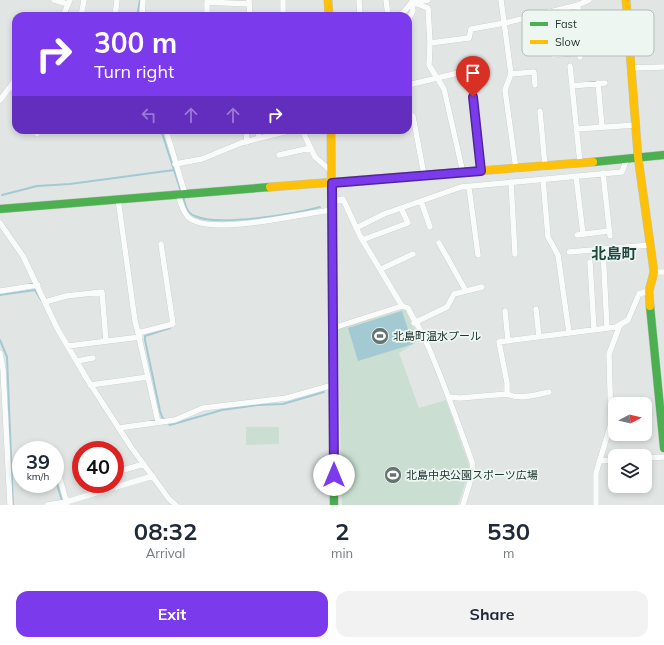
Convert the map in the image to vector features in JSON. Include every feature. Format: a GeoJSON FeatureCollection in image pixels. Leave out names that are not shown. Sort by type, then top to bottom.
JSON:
{"type":"FeatureCollection","features":[{"type":"Feature","properties":{"kind":"street"},"geometry":{"type":"LineString","coordinates":[[54,0],[69,2],[65,12]]}},
{"type":"Feature","properties":{"kind":"street"},"geometry":{"type":"LineString","coordinates":[[82,12],[84,0]]}},
{"type":"Feature","properties":{"kind":"street"},"geometry":{"type":"LineString","coordinates":[[116,12],[117,0]]}},
{"type":"Feature","properties":{"kind":"street"},"geometry":{"type":"LineString","coordinates":[[142,12],[143,0]]}},
{"type":"Feature","properties":{"kind":"street"},"geometry":{"type":"LineString","coordinates":[[283,0],[283,12]]}},
{"type":"Feature","properties":{"kind":"street"},"geometry":{"type":"LineString","coordinates":[[328,0],[329,12]]}},
{"type":"Feature","properties":{"kind":"street"},"geometry":{"type":"LineString","coordinates":[[358,0],[360,12]]}},
{"type":"Feature","properties":{"kind":"street"},"geometry":{"type":"LineString","coordinates":[[386,0],[388,12]]}},
{"type":"Feature","properties":{"kind":"street"},"geometry":{"type":"LineString","coordinates":[[403,12],[412,1],[428,0]]}},
{"type":"Feature","properties":{"kind":"street"},"geometry":{"type":"LineString","coordinates":[[501,0],[511,74],[505,90],[516,169]]}},
{"type":"Feature","properties":{"kind":"street"},"geometry":{"type":"LineString","coordinates":[[553,10],[578,5],[589,0]]}},
{"type":"Feature","properties":{"kind":"street"},"geometry":{"type":"LineString","coordinates":[[626,0],[627,10]]}},
{"type":"Feature","properties":{"kind":"street"},"geometry":{"type":"LineString","coordinates":[[412,1],[412,13]]}},
{"type":"Feature","properties":{"kind":"street"},"geometry":{"type":"LineString","coordinates":[[412,1],[428,8],[430,43],[429,65],[444,89],[463,173]]}},
{"type":"Feature","properties":{"kind":"street"},"geometry":{"type":"LineString","coordinates":[[207,12],[207,2],[249,2],[250,12]]}},
{"type":"Feature","properties":{"kind":"street"},"geometry":{"type":"LineString","coordinates":[[578,5],[578,10]]}},
{"type":"Feature","properties":{"kind":"street"},"geometry":{"type":"LineString","coordinates":[[430,43],[469,38],[471,29],[522,18]]}},
{"type":"Feature","properties":{"kind":"street"},"geometry":{"type":"LineString","coordinates":[[630,56],[638,157],[654,272],[650,291],[664,448]]}},
{"type":"Feature","properties":{"kind":"street"},"geometry":{"type":"LineString","coordinates":[[570,66],[580,163]]}},
{"type":"Feature","properties":{"kind":"street"},"geometry":{"type":"LineString","coordinates":[[631,68],[664,67]]}},
{"type":"Feature","properties":{"kind":"street"},"geometry":{"type":"LineString","coordinates":[[412,84],[479,68]]}},
{"type":"Feature","properties":{"kind":"street"},"geometry":{"type":"LineString","coordinates":[[511,74],[534,72],[535,85]]}},
{"type":"Feature","properties":{"kind":"street"},"geometry":{"type":"LineString","coordinates":[[471,82],[481,171]]}},
{"type":"Feature","properties":{"kind":"street"},"geometry":{"type":"LineString","coordinates":[[598,83],[602,127]]}},
{"type":"Feature","properties":{"kind":"street"},"geometry":{"type":"LineString","coordinates":[[572,86],[605,83]]}},
{"type":"Feature","properties":{"kind":"street"},"geometry":{"type":"LineString","coordinates":[[0,100],[12,85]]}},
{"type":"Feature","properties":{"kind":"street"},"geometry":{"type":"LineString","coordinates":[[540,111],[545,166]]}},
{"type":"Feature","properties":{"kind":"street"},"geometry":{"type":"LineString","coordinates":[[413,116],[424,176]]}},
{"type":"Feature","properties":{"kind":"street"},"geometry":{"type":"LineString","coordinates":[[576,129],[636,125]]}},
{"type":"Feature","properties":{"kind":"street"},"geometry":{"type":"LineString","coordinates":[[167,134],[186,216],[195,222],[209,224],[245,223],[333,210]]}},
{"type":"Feature","properties":{"kind":"street"},"geometry":{"type":"LineString","coordinates":[[246,134],[247,142]]}},
{"type":"Feature","properties":{"kind":"street"},"geometry":{"type":"LineString","coordinates":[[258,134],[259,138]]}},
{"type":"Feature","properties":{"kind":"street"},"geometry":{"type":"LineString","coordinates":[[175,164],[202,159],[247,142],[276,134]]}},
{"type":"Feature","properties":{"kind":"street"},"geometry":{"type":"LineString","coordinates":[[304,134],[315,157],[331,171]]}},
{"type":"Feature","properties":{"kind":"street"},"geometry":{"type":"LineString","coordinates":[[331,134],[333,210],[334,505]]}},
{"type":"Feature","properties":{"kind":"street"},"geometry":{"type":"LineString","coordinates":[[279,155],[310,148]]}},
{"type":"Feature","properties":{"kind":"street"},"geometry":{"type":"LineString","coordinates":[[0,209],[516,169],[664,155]]}},
{"type":"Feature","properties":{"kind":"street"},"geometry":{"type":"LineString","coordinates":[[356,228],[384,214],[461,187],[622,172],[627,158]]}},
{"type":"Feature","properties":{"kind":"street"},"geometry":{"type":"LineString","coordinates":[[576,176],[580,235],[610,233],[604,173]]}},
{"type":"Feature","properties":{"kind":"street"},"geometry":{"type":"LineString","coordinates":[[543,179],[548,237],[558,255],[569,333]]}},
{"type":"Feature","properties":{"kind":"street"},"geometry":{"type":"LineString","coordinates":[[511,182],[516,254]]}},
{"type":"Feature","properties":{"kind":"street"},"geometry":{"type":"LineString","coordinates":[[468,187],[478,255]]}},
{"type":"Feature","properties":{"kind":"street"},"geometry":{"type":"LineString","coordinates":[[118,199],[132,307],[158,422]]}},
{"type":"Feature","properties":{"kind":"street"},"geometry":{"type":"LineString","coordinates":[[332,200],[343,200],[362,240],[381,269],[402,306]]}},
{"type":"Feature","properties":{"kind":"street"},"geometry":{"type":"LineString","coordinates":[[421,201],[430,227]]}},
{"type":"Feature","properties":{"kind":"street"},"geometry":{"type":"LineString","coordinates":[[362,240],[408,223],[401,208]]}},
{"type":"Feature","properties":{"kind":"street"},"geometry":{"type":"LineString","coordinates":[[0,223],[23,256],[57,328],[90,385],[144,464],[176,505]]}},
{"type":"Feature","properties":{"kind":"street"},"geometry":{"type":"LineString","coordinates":[[439,243],[466,291]]}},
{"type":"Feature","properties":{"kind":"street"},"geometry":{"type":"LineString","coordinates":[[68,346],[139,335],[173,324],[161,244]]}},
{"type":"Feature","properties":{"kind":"street"},"geometry":{"type":"LineString","coordinates":[[569,252],[650,245]]}},
{"type":"Feature","properties":{"kind":"street"},"geometry":{"type":"LineString","coordinates":[[602,249],[607,328]]}},
{"type":"Feature","properties":{"kind":"street"},"geometry":{"type":"LineString","coordinates":[[381,269],[413,254]]}},
{"type":"Feature","properties":{"kind":"street"},"geometry":{"type":"LineString","coordinates":[[590,262],[594,330]]}},
{"type":"Feature","properties":{"kind":"street"},"geometry":{"type":"LineString","coordinates":[[654,272],[664,272]]}},
{"type":"Feature","properties":{"kind":"street"},"geometry":{"type":"LineString","coordinates":[[0,291],[38,285]]}},
{"type":"Feature","properties":{"kind":"street"},"geometry":{"type":"LineString","coordinates":[[414,323],[447,307],[454,294],[482,287]]}},
{"type":"Feature","properties":{"kind":"street"},"geometry":{"type":"LineString","coordinates":[[507,394],[507,383],[499,342],[594,330],[620,324],[628,320],[638,294],[650,291]]}},
{"type":"Feature","properties":{"kind":"street"},"geometry":{"type":"LineString","coordinates":[[45,302],[66,296],[102,292],[106,341]]}},
{"type":"Feature","properties":{"kind":"street"},"geometry":{"type":"LineString","coordinates":[[333,328],[402,306],[408,308],[414,323],[427,341],[472,462],[473,472],[463,505]]}},
{"type":"Feature","properties":{"kind":"street"},"geometry":{"type":"LineString","coordinates":[[536,309],[540,337]]}},
{"type":"Feature","properties":{"kind":"street"},"geometry":{"type":"LineString","coordinates":[[505,311],[508,341]]}},
{"type":"Feature","properties":{"kind":"street"},"geometry":{"type":"LineString","coordinates":[[596,505],[596,473],[611,424],[609,354],[620,324]]}},
{"type":"Feature","properties":{"kind":"street"},"geometry":{"type":"LineString","coordinates":[[0,353],[10,505]]}},
{"type":"Feature","properties":{"kind":"street"},"geometry":{"type":"LineString","coordinates":[[77,361],[93,358]]}},
{"type":"Feature","properties":{"kind":"street"},"geometry":{"type":"LineString","coordinates":[[90,385],[148,377]]}},
{"type":"Feature","properties":{"kind":"street"},"geometry":{"type":"LineString","coordinates":[[119,428],[175,420],[203,408],[287,398],[334,385]]}},
{"type":"Feature","properties":{"kind":"street"},"geometry":{"type":"LineString","coordinates":[[449,397],[460,398],[507,394],[514,397],[528,397],[549,392]]}},
{"type":"Feature","properties":{"kind":"street"},"geometry":{"type":"LineString","coordinates":[[652,458],[664,457]]}},
{"type":"Feature","properties":{"kind":"street"},"geometry":{"type":"LineString","coordinates":[[599,461],[608,460]]}},
{"type":"Feature","properties":{"kind":"street"},"geometry":{"type":"LineString","coordinates":[[124,470],[144,464]]}},
{"type":"Feature","properties":{"kind":"street"},"geometry":{"type":"LineString","coordinates":[[47,505],[67,503],[153,476]]}},
{"type":"Feature","properties":{"kind":"street"},"geometry":{"type":"LineString","coordinates":[[64,492],[67,503]]}},
{"type":"Feature","properties":{"kind":"green space"},"geometry":{"type":"Polygon","coordinates":[[[405,309],[420,340],[399,353],[419,408],[446,400],[470,468],[458,505],[342,505],[338,329],[405,309]]]}},
{"type":"Feature","properties":{"kind":"green space"},"geometry":{"type":"Polygon","coordinates":[[[246,427],[279,427],[279,444],[246,445],[246,427]]]}},
{"type":"Feature","properties":{"kind":"water","name":"北島町温水プール"},"geometry":{"type":"Polygon","coordinates":[[[402,311],[413,344],[358,361],[348,328],[402,311]]]}},
{"type":"Feature","properties":{"kind":"waterway"},"geometry":{"type":"LineString","coordinates":[[138,12],[140,0]]}},
{"type":"Feature","properties":{"kind":"waterway"},"geometry":{"type":"LineString","coordinates":[[2,195],[37,186],[70,184],[174,170],[162,134]]}},
{"type":"Feature","properties":{"kind":"waterway"},"geometry":{"type":"LineString","coordinates":[[174,170],[181,192]]}},
{"type":"Feature","properties":{"kind":"waterway"},"geometry":{"type":"LineString","coordinates":[[183,196],[186,208],[190,213],[206,219],[238,220],[276,216],[320,207]]}},
{"type":"Feature","properties":{"kind":"waterway"},"geometry":{"type":"LineString","coordinates":[[0,295],[35,290],[41,300]]}},
{"type":"Feature","properties":{"kind":"waterway"},"geometry":{"type":"LineString","coordinates":[[165,420],[160,411],[145,336],[170,328]]}},
{"type":"Feature","properties":{"kind":"waterway"},"geometry":{"type":"LineString","coordinates":[[0,340],[7,357],[13,505]]}},
{"type":"Feature","properties":{"kind":"waterway"},"geometry":{"type":"LineString","coordinates":[[168,423],[170,425],[222,410],[258,405],[283,404],[324,392]]}},
{"type":"Feature","properties":{"kind":"waterway"},"geometry":{"type":"LineString","coordinates":[[60,493],[62,501]]}},
{"type":"Feature","properties":{"kind":"traffic: fast"},"geometry":{"type":"LineString","coordinates":[[593,162],[664,155]]}},
{"type":"Feature","properties":{"kind":"traffic: fast"},"geometry":{"type":"LineString","coordinates":[[0,209],[270,187]]}},
{"type":"Feature","properties":{"kind":"traffic: fast"},"geometry":{"type":"LineString","coordinates":[[332,281],[334,505]]}},
{"type":"Feature","properties":{"kind":"traffic: fast"},"geometry":{"type":"LineString","coordinates":[[650,306],[664,448]]}},
{"type":"Feature","properties":{"kind":"traffic: slow"},"geometry":{"type":"LineString","coordinates":[[328,0],[329,12]]}},
{"type":"Feature","properties":{"kind":"traffic: slow"},"geometry":{"type":"LineString","coordinates":[[626,0],[627,10]]}},
{"type":"Feature","properties":{"kind":"traffic: slow"},"geometry":{"type":"LineString","coordinates":[[630,56],[638,157],[654,272],[649,291],[650,306]]}},
{"type":"Feature","properties":{"kind":"traffic: slow"},"geometry":{"type":"LineString","coordinates":[[331,134],[332,281]]}},
{"type":"Feature","properties":{"kind":"traffic: slow"},"geometry":{"type":"LineString","coordinates":[[270,187],[593,162]]}},
{"type":"Feature","properties":{"kind":"place","name":"北島町温水プール"},"geometry":{"type":"Point","coordinates":[380,336]}},
{"type":"Feature","properties":{"kind":"place","name":"北島中央公園スポーツ広場"},"geometry":{"type":"Point","coordinates":[393,475]}},
{"type":"Feature","properties":{"kind":"district","name":"北島町"},"geometry":{"type":"Point","coordinates":[614,254]}},
{"type":"Feature","properties":{"kind":"route"},"geometry":{"type":"LineString","coordinates":[[334,475],[332,183],[481,171],[473,97]]}}]}
